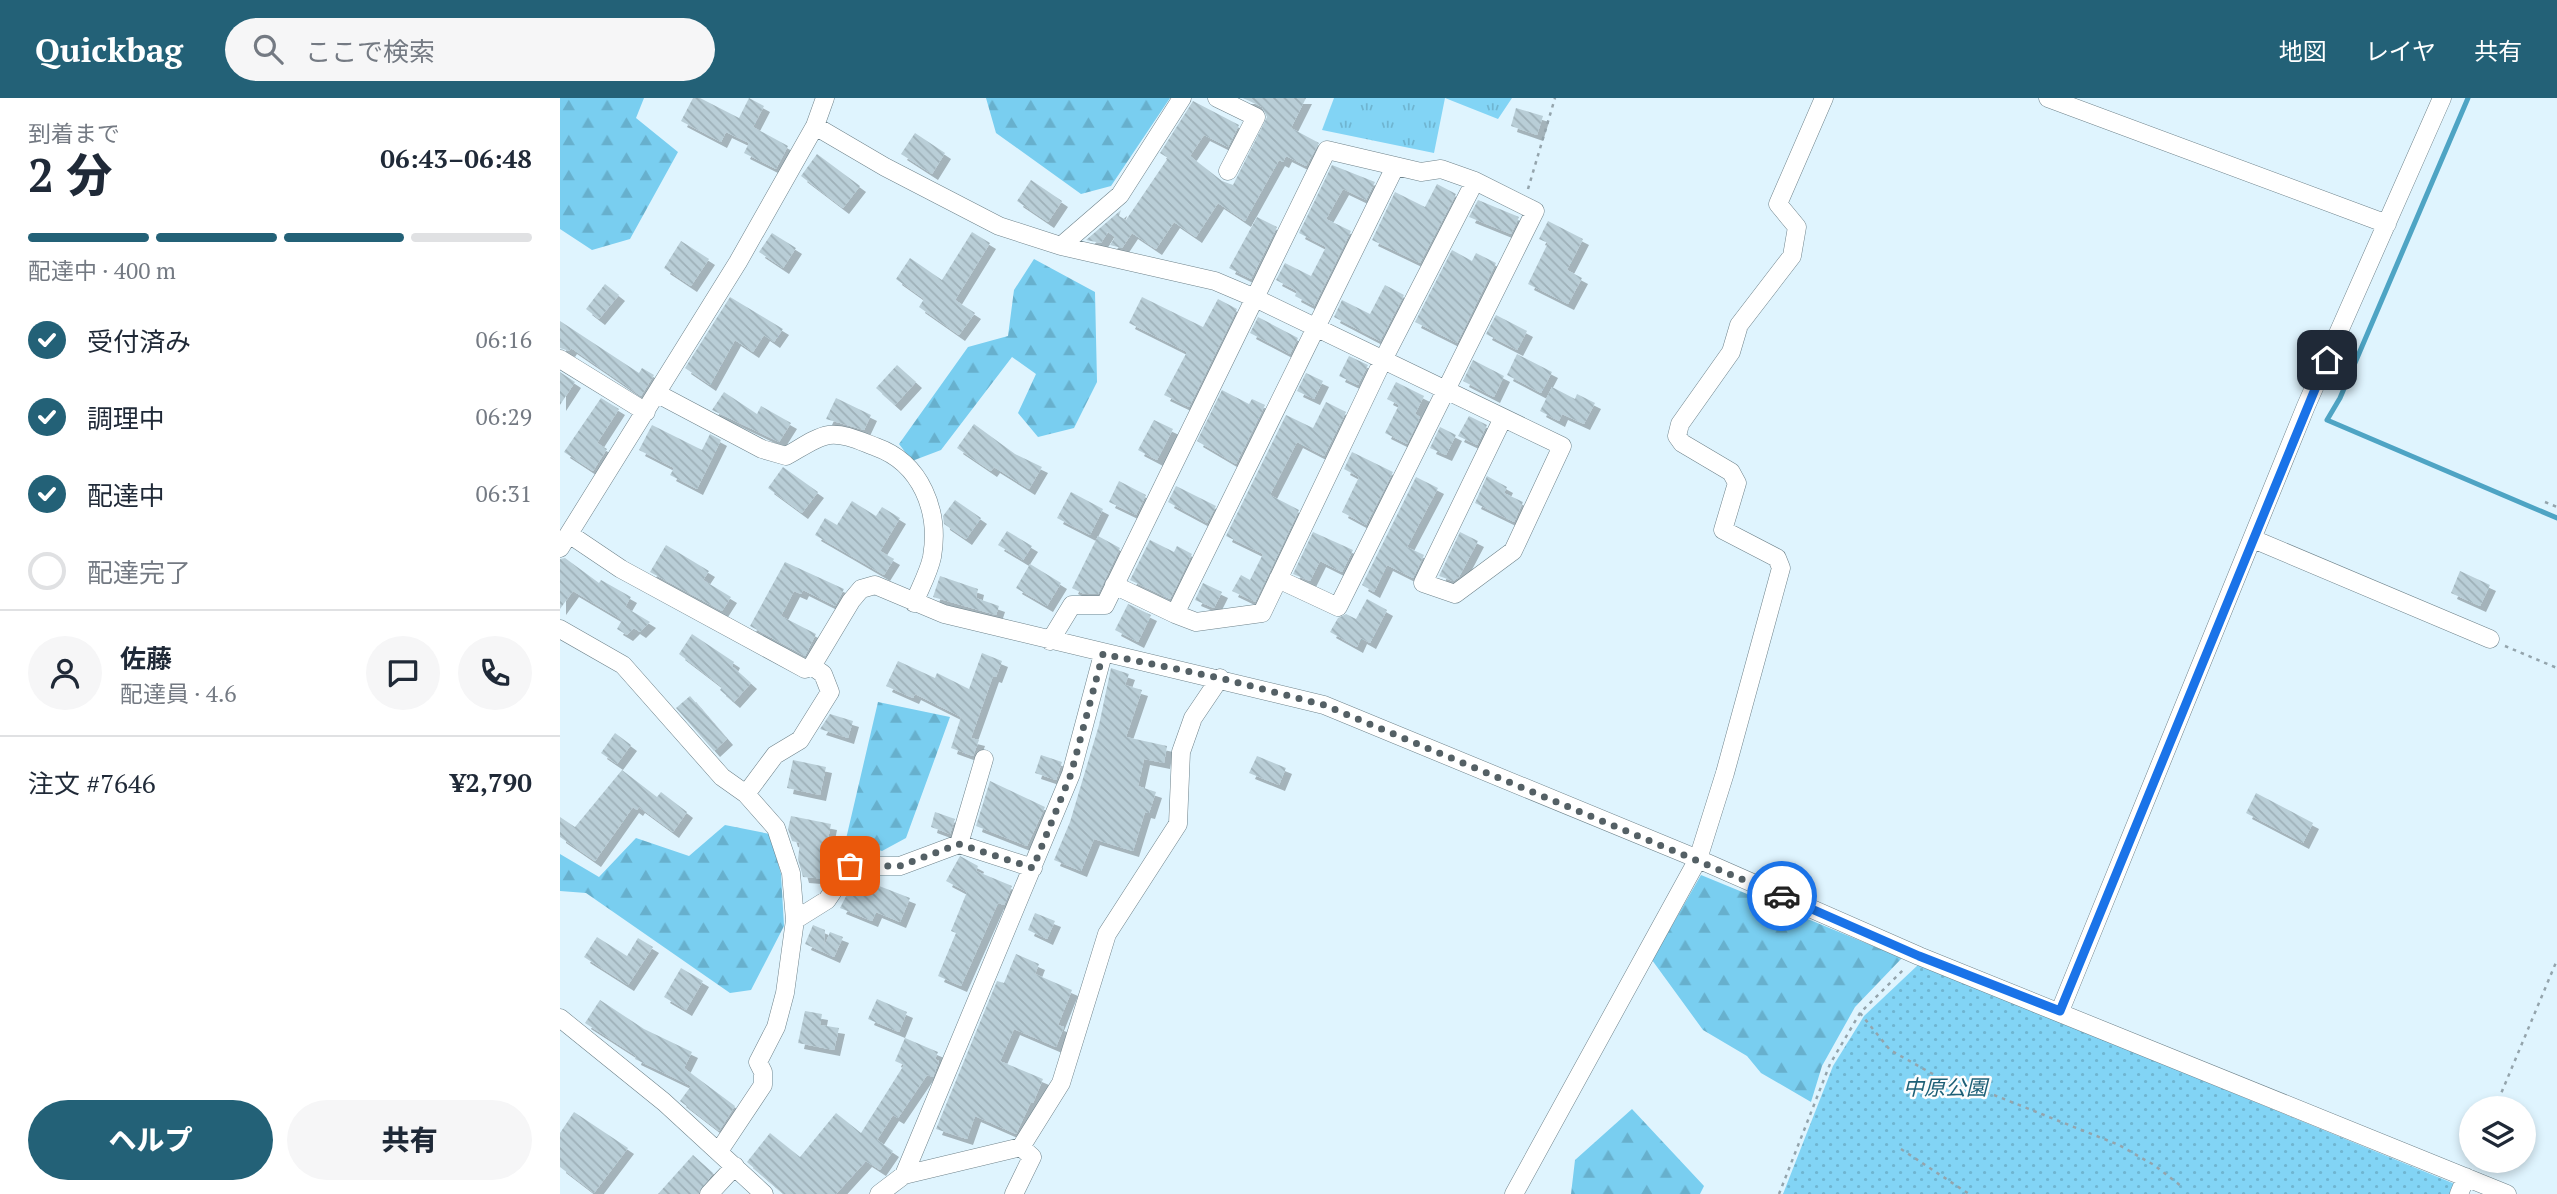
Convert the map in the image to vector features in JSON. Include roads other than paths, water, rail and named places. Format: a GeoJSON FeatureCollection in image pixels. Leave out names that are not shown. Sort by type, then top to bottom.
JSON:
{"type":"FeatureCollection","features":[{"type":"Feature","properties":{"kind":"street"},"geometry":{"type":"LineString","coordinates":[[824,98],[815,127],[658,394],[564,541],[805,669],[812,666],[861,589],[875,585],[944,614],[1324,705],[1698,859],[1919,956],[2507,1194]]}},
{"type":"Feature","properties":{"kind":"street"},"geometry":{"type":"LineString","coordinates":[[1061,246],[1120,194],[1182,98]]}},
{"type":"Feature","properties":{"kind":"street"},"geometry":{"type":"LineString","coordinates":[[1217,98],[1256,117],[1228,171]]}},
{"type":"Feature","properties":{"kind":"street"},"geometry":{"type":"LineString","coordinates":[[1514,1194],[1698,859],[1725,773],[1781,568],[1777,558],[1723,530],[1737,483],[1731,472],[1682,443],[1677,436],[1681,424],[1731,352],[1739,325],[1792,256],[1797,227],[1778,204],[1824,98]]}},
{"type":"Feature","properties":{"kind":"street"},"geometry":{"type":"LineString","coordinates":[[2048,98],[2387,224]]}},
{"type":"Feature","properties":{"kind":"street"},"geometry":{"type":"LineString","coordinates":[[2060,1011],[2306,406],[2442,98]]}},
{"type":"Feature","properties":{"kind":"street"},"geometry":{"type":"LineString","coordinates":[[815,127],[884,167],[999,226],[1061,246],[1215,281],[1562,446],[1513,551],[1455,594],[1423,583],[1503,418]]}},
{"type":"Feature","properties":{"kind":"street"},"geometry":{"type":"LineString","coordinates":[[1050,641],[1072,605],[1105,605],[1328,150],[1420,172],[1441,169],[1475,181],[1535,211],[1444,389],[1338,607],[1278,579]]}},
{"type":"Feature","properties":{"kind":"street"},"geometry":{"type":"LineString","coordinates":[[1175,614],[1395,167]]}},
{"type":"Feature","properties":{"kind":"street"},"geometry":{"type":"LineString","coordinates":[[1114,585],[1196,622],[1262,612],[1383,360],[1475,181]]}},
{"type":"Feature","properties":{"kind":"street"},"geometry":{"type":"LineString","coordinates":[[560,359],[646,412]]}},
{"type":"Feature","properties":{"kind":"street"},"geometry":{"type":"LineString","coordinates":[[658,394],[762,449],[786,456],[829,435],[849,437],[889,452],[903,461],[919,477],[930,505],[933,541],[932,558],[914,603]]}},
{"type":"Feature","properties":{"kind":"street"},"geometry":{"type":"LineString","coordinates":[[2253,539],[2490,639]]}},
{"type":"Feature","properties":{"kind":"street"},"geometry":{"type":"LineString","coordinates":[[560,629],[623,665],[722,777],[746,794],[776,828],[791,873],[795,920],[785,993],[776,1027],[758,1062],[763,1072],[763,1085],[719,1151]]}},
{"type":"Feature","properties":{"kind":"street"},"geometry":{"type":"LineString","coordinates":[[904,1175],[1071,774],[1103,654]]}},
{"type":"Feature","properties":{"kind":"street"},"geometry":{"type":"LineString","coordinates":[[746,794],[775,755],[800,740],[830,692],[823,674],[812,666]]}},
{"type":"Feature","properties":{"kind":"street"},"geometry":{"type":"LineString","coordinates":[[879,1194],[904,1175],[1021,1147],[1061,1083],[1107,934],[1178,824],[1181,752],[1193,718],[1220,678]]}},
{"type":"Feature","properties":{"kind":"street"},"geometry":{"type":"LineString","coordinates":[[959,844],[984,759]]}},
{"type":"Feature","properties":{"kind":"street"},"geometry":{"type":"LineString","coordinates":[[795,920],[827,900],[850,866],[900,866],[959,844],[1033,868]]}},
{"type":"Feature","properties":{"kind":"street"},"geometry":{"type":"LineString","coordinates":[[560,1018],[719,1151],[764,1194]]}},
{"type":"Feature","properties":{"kind":"street"},"geometry":{"type":"LineString","coordinates":[[1014,1194],[1032,1157],[1021,1147]]}},
{"type":"Feature","properties":{"kind":"street"},"geometry":{"type":"LineString","coordinates":[[709,1194],[735,1166]]}},
{"type":"Feature","properties":{"kind":"street"},"geometry":{"type":"LineString","coordinates":[[2459,1194],[2466,1177]]}},
{"type":"Feature","properties":{"kind":"waterway"},"geometry":{"type":"LineString","coordinates":[[2468,98],[2340,398],[2327,420],[2557,518]]}},
{"type":"Feature","properties":{"kind":"park label","name":"中原公園"},"geometry":{"type":"Point","coordinates":[1945,1088]}}]}
